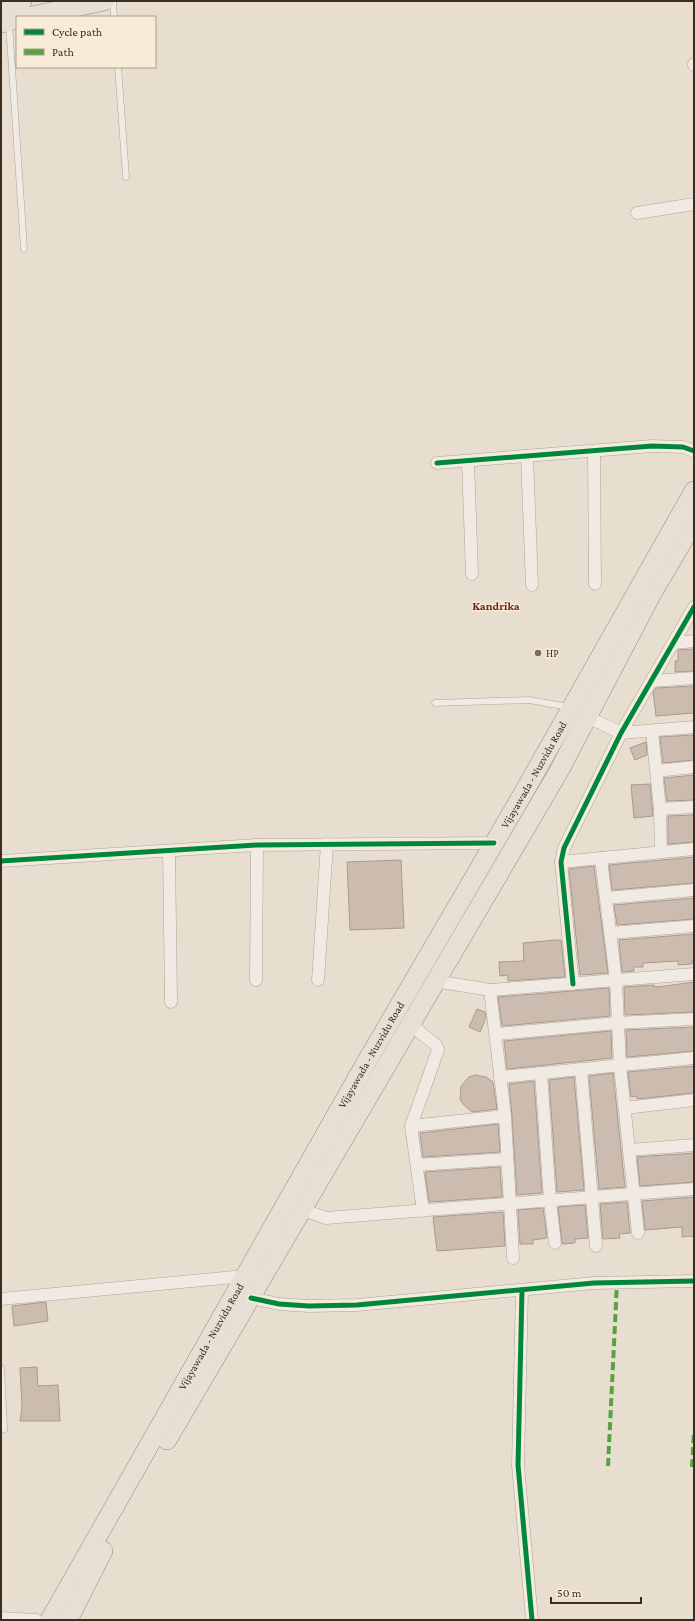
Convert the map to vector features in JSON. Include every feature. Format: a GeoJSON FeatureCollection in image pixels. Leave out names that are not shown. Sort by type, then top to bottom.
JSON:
{"type":"FeatureCollection","features":[{"type":"Feature","properties":{"kind":"main road"},"geometry":{"type":"LineString","coordinates":[[11,17],[22,1]]}},
{"type":"Feature","properties":{"kind":"main road"},"geometry":{"type":"LineString","coordinates":[[17,16],[104,1]]}},
{"type":"Feature","properties":{"kind":"main road","name":"Vijayawada - Nuzvidu Road"},"geometry":{"type":"LineString","coordinates":[[50,1620],[367,1061],[572,708],[694,491]]}},
{"type":"Feature","properties":{"kind":"main road","name":"Vijayawada - Nuzvidu Road"},"geometry":{"type":"LineString","coordinates":[[68,1620],[112,1533],[303,1210],[442,983],[559,771],[591,719],[651,595],[694,522]]}},
{"type":"Feature","properties":{"kind":"street"},"geometry":{"type":"LineString","coordinates":[[637,213],[694,204]]}},
{"type":"Feature","properties":{"kind":"street"},"geometry":{"type":"LineString","coordinates":[[437,463],[652,446],[682,447],[694,451]]}},
{"type":"Feature","properties":{"kind":"street"},"geometry":{"type":"LineString","coordinates":[[594,451],[595,584]]}},
{"type":"Feature","properties":{"kind":"street"},"geometry":{"type":"LineString","coordinates":[[527,456],[532,585]]}},
{"type":"Feature","properties":{"kind":"street"},"geometry":{"type":"LineString","coordinates":[[468,461],[472,574]]}},
{"type":"Feature","properties":{"kind":"street"},"geometry":{"type":"LineString","coordinates":[[573,984],[561,862],[564,848],[617,731],[653,681],[694,607]]}},
{"type":"Feature","properties":{"kind":"street"},"geometry":{"type":"LineString","coordinates":[[674,643],[694,641]]}},
{"type":"Feature","properties":{"kind":"street"},"geometry":{"type":"LineString","coordinates":[[653,681],[694,678]]}},
{"type":"Feature","properties":{"kind":"street"},"geometry":{"type":"LineString","coordinates":[[591,719],[617,731],[652,731],[694,727]]}},
{"type":"Feature","properties":{"kind":"street"},"geometry":{"type":"LineString","coordinates":[[652,731],[660,809],[661,852]]}},
{"type":"Feature","properties":{"kind":"street"},"geometry":{"type":"LineString","coordinates":[[656,771],[694,767]]}},
{"type":"Feature","properties":{"kind":"street"},"geometry":{"type":"LineString","coordinates":[[660,809],[694,806]]}},
{"type":"Feature","properties":{"kind":"street"},"geometry":{"type":"LineString","coordinates":[[1,861],[257,845],[494,843]]}},
{"type":"Feature","properties":{"kind":"street"},"geometry":{"type":"LineString","coordinates":[[318,980],[327,844]]}},
{"type":"Feature","properties":{"kind":"street"},"geometry":{"type":"LineString","coordinates":[[256,980],[257,845]]}},
{"type":"Feature","properties":{"kind":"street"},"geometry":{"type":"LineString","coordinates":[[561,862],[694,849]]}},
{"type":"Feature","properties":{"kind":"street"},"geometry":{"type":"LineString","coordinates":[[169,851],[171,1002]]}},
{"type":"Feature","properties":{"kind":"street"},"geometry":{"type":"LineString","coordinates":[[601,858],[616,981],[620,1066],[634,1194],[636,1199],[638,1233]]}},
{"type":"Feature","properties":{"kind":"street"},"geometry":{"type":"LineString","coordinates":[[607,898],[694,890]]}},
{"type":"Feature","properties":{"kind":"street"},"geometry":{"type":"LineString","coordinates":[[611,933],[694,926]]}},
{"type":"Feature","properties":{"kind":"street"},"geometry":{"type":"LineString","coordinates":[[442,983],[490,990],[694,974]]}},
{"type":"Feature","properties":{"kind":"street"},"geometry":{"type":"LineString","coordinates":[[490,990],[504,1116],[513,1258]]}},
{"type":"Feature","properties":{"kind":"street"},"geometry":{"type":"LineString","coordinates":[[496,1034],[617,1023],[694,1019]]}},
{"type":"Feature","properties":{"kind":"street"},"geometry":{"type":"LineString","coordinates":[[414,1027],[436,1045],[438,1050],[437,1057],[411,1126],[423,1210]]}},
{"type":"Feature","properties":{"kind":"street"},"geometry":{"type":"LineString","coordinates":[[500,1077],[694,1058]]}},
{"type":"Feature","properties":{"kind":"street"},"geometry":{"type":"LineString","coordinates":[[581,1069],[596,1246]]}},
{"type":"Feature","properties":{"kind":"street"},"geometry":{"type":"LineString","coordinates":[[542,1073],[550,1201],[556,1243]]}},
{"type":"Feature","properties":{"kind":"street"},"geometry":{"type":"LineString","coordinates":[[624,1108],[694,1100]]}},
{"type":"Feature","properties":{"kind":"street"},"geometry":{"type":"LineString","coordinates":[[411,1126],[504,1116]]}},
{"type":"Feature","properties":{"kind":"street"},"geometry":{"type":"LineString","coordinates":[[629,1150],[694,1145]]}},
{"type":"Feature","properties":{"kind":"street"},"geometry":{"type":"LineString","coordinates":[[417,1165],[506,1159]]}},
{"type":"Feature","properties":{"kind":"street"},"geometry":{"type":"LineString","coordinates":[[303,1210],[326,1218],[694,1189]]}},
{"type":"Feature","properties":{"kind":"street"},"geometry":{"type":"LineString","coordinates":[[1,1299],[245,1276]]}},
{"type":"Feature","properties":{"kind":"street"},"geometry":{"type":"LineString","coordinates":[[251,1298],[279,1304],[333,1306],[594,1283],[694,1281]]}},
{"type":"Feature","properties":{"kind":"street"},"geometry":{"type":"LineString","coordinates":[[522,1290],[518,1465],[532,1620]]}},
{"type":"Feature","properties":{"kind":"street"},"geometry":{"type":"LineString","coordinates":[[1,1618],[36,1620]]}},
{"type":"Feature","properties":{"kind":"lane"},"geometry":{"type":"LineString","coordinates":[[113,1],[114,16]]}},
{"type":"Feature","properties":{"kind":"lane"},"geometry":{"type":"LineString","coordinates":[[11,17],[24,249]]}},
{"type":"Feature","properties":{"kind":"lane"},"geometry":{"type":"LineString","coordinates":[[118,68],[126,177]]}},
{"type":"Feature","properties":{"kind":"lane"},"geometry":{"type":"LineString","coordinates":[[435,703],[529,700],[572,708]]}},
{"type":"Feature","properties":{"kind":"lane"},"geometry":{"type":"LineString","coordinates":[[1,1368],[4,1429]]}},
{"type":"Feature","properties":{"kind":"building"},"geometry":{"type":"Polygon","coordinates":[[[694,649],[694,671],[675,672],[675,661],[678,661],[678,650],[694,649]]]}},
{"type":"Feature","properties":{"kind":"building"},"geometry":{"type":"Polygon","coordinates":[[[694,686],[694,713],[656,716],[653,692],[656,688],[694,686]]]}},
{"type":"Feature","properties":{"kind":"building"},"geometry":{"type":"Polygon","coordinates":[[[694,735],[694,760],[663,763],[660,737],[694,735]]]}},
{"type":"Feature","properties":{"kind":"building"},"geometry":{"type":"Polygon","coordinates":[[[646,742],[647,755],[635,760],[630,748],[646,742]]]}},
{"type":"Feature","properties":{"kind":"building"},"geometry":{"type":"Polygon","coordinates":[[[694,775],[694,800],[667,801],[664,778],[694,775]]]}},
{"type":"Feature","properties":{"kind":"building"},"geometry":{"type":"Polygon","coordinates":[[[650,784],[653,816],[634,818],[631,785],[650,784]]]}},
{"type":"Feature","properties":{"kind":"building"},"geometry":{"type":"Polygon","coordinates":[[[694,815],[694,842],[668,844],[668,816],[694,815]]]}},
{"type":"Feature","properties":{"kind":"building"},"geometry":{"type":"Polygon","coordinates":[[[694,857],[694,883],[612,890],[609,865],[694,857]]]}},
{"type":"Feature","properties":{"kind":"building"},"geometry":{"type":"Polygon","coordinates":[[[401,860],[404,928],[350,930],[347,862],[401,860]]]}},
{"type":"Feature","properties":{"kind":"building"},"geometry":{"type":"Polygon","coordinates":[[[594,866],[608,973],[580,975],[569,869],[594,866]]]}},
{"type":"Feature","properties":{"kind":"building"},"geometry":{"type":"Polygon","coordinates":[[[694,898],[694,919],[617,925],[614,905],[694,898]]]}},
{"type":"Feature","properties":{"kind":"building"},"geometry":{"type":"Polygon","coordinates":[[[694,934],[694,961],[692,961],[692,964],[678,965],[678,961],[643,963],[643,967],[634,967],[634,971],[622,972],[619,940],[694,934]]]}},
{"type":"Feature","properties":{"kind":"building"},"geometry":{"type":"Polygon","coordinates":[[[561,940],[565,977],[508,981],[508,975],[500,976],[499,962],[524,961],[523,943],[561,940]]]}},
{"type":"Feature","properties":{"kind":"building"},"geometry":{"type":"Polygon","coordinates":[[[694,982],[694,1012],[625,1015],[624,987],[654,985],[654,987],[694,982]]]}},
{"type":"Feature","properties":{"kind":"building"},"geometry":{"type":"Polygon","coordinates":[[[609,988],[610,1016],[502,1026],[498,997],[609,988]]]}},
{"type":"Feature","properties":{"kind":"building"},"geometry":{"type":"Polygon","coordinates":[[[477,1009],[485,1012],[486,1018],[480,1032],[469,1027],[477,1009]]]}},
{"type":"Feature","properties":{"kind":"building"},"geometry":{"type":"Polygon","coordinates":[[[694,1027],[694,1051],[627,1057],[626,1030],[694,1027]]]}},
{"type":"Feature","properties":{"kind":"building"},"geometry":{"type":"Polygon","coordinates":[[[611,1031],[612,1058],[507,1069],[504,1041],[611,1031]]]}},
{"type":"Feature","properties":{"kind":"building"},"geometry":{"type":"Polygon","coordinates":[[[694,1066],[694,1093],[637,1099],[637,1096],[631,1097],[628,1072],[694,1066]]]}},
{"type":"Feature","properties":{"kind":"building"},"geometry":{"type":"Polygon","coordinates":[[[613,1073],[625,1187],[599,1189],[589,1076],[613,1073]]]}},
{"type":"Feature","properties":{"kind":"building"},"geometry":{"type":"Polygon","coordinates":[[[475,1075],[486,1077],[493,1082],[497,1109],[472,1112],[463,1104],[460,1099],[461,1086],[469,1077],[475,1075]]]}},
{"type":"Feature","properties":{"kind":"building"},"geometry":{"type":"Polygon","coordinates":[[[574,1077],[584,1190],[557,1192],[549,1080],[574,1077]]]}},
{"type":"Feature","properties":{"kind":"building"},"geometry":{"type":"Polygon","coordinates":[[[534,1081],[542,1193],[517,1195],[509,1084],[534,1081]]]}},
{"type":"Feature","properties":{"kind":"building"},"geometry":{"type":"Polygon","coordinates":[[[498,1124],[500,1152],[423,1157],[420,1133],[498,1124]]]}},
{"type":"Feature","properties":{"kind":"building"},"geometry":{"type":"Polygon","coordinates":[[[694,1153],[694,1182],[640,1186],[637,1157],[694,1153]]]}},
{"type":"Feature","properties":{"kind":"building"},"geometry":{"type":"Polygon","coordinates":[[[500,1167],[502,1197],[429,1202],[425,1172],[500,1167]]]}},
{"type":"Feature","properties":{"kind":"building"},"geometry":{"type":"Polygon","coordinates":[[[694,1197],[694,1236],[682,1237],[682,1227],[645,1230],[642,1201],[694,1197]]]}},
{"type":"Feature","properties":{"kind":"building"},"geometry":{"type":"Polygon","coordinates":[[[627,1202],[630,1233],[619,1234],[620,1238],[603,1239],[600,1204],[627,1202]]]}},
{"type":"Feature","properties":{"kind":"building"},"geometry":{"type":"Polygon","coordinates":[[[585,1205],[588,1238],[575,1239],[575,1243],[562,1244],[558,1207],[585,1205]]]}},
{"type":"Feature","properties":{"kind":"building"},"geometry":{"type":"Polygon","coordinates":[[[543,1208],[547,1238],[533,1240],[533,1244],[520,1244],[518,1210],[543,1208]]]}},
{"type":"Feature","properties":{"kind":"building"},"geometry":{"type":"Polygon","coordinates":[[[503,1212],[505,1246],[437,1251],[433,1217],[503,1212]]]}},
{"type":"Feature","properties":{"kind":"building"},"geometry":{"type":"Polygon","coordinates":[[[46,1302],[48,1321],[14,1326],[12,1306],[46,1302]]]}},
{"type":"Feature","properties":{"kind":"building"},"geometry":{"type":"Polygon","coordinates":[[[37,1367],[38,1386],[58,1385],[60,1421],[20,1421],[22,1407],[20,1368],[37,1367]]]}},
{"type":"Feature","properties":{"kind":"marked path"},"geometry":{"type":"LineString","coordinates":[[608,1466],[617,1283]]}},
{"type":"Feature","properties":{"kind":"marked path"},"geometry":{"type":"LineString","coordinates":[[692,1467],[694,1432]]}},
{"type":"Feature","properties":{"kind":"cycle path"},"geometry":{"type":"LineString","coordinates":[[437,463],[652,446],[683,447],[694,451]]}},
{"type":"Feature","properties":{"kind":"cycle path"},"geometry":{"type":"LineString","coordinates":[[573,984],[561,862],[564,848],[621,733],[694,607]]}},
{"type":"Feature","properties":{"kind":"cycle path"},"geometry":{"type":"LineString","coordinates":[[1,861],[257,845],[494,843]]}},
{"type":"Feature","properties":{"kind":"cycle path"},"geometry":{"type":"LineString","coordinates":[[251,1298],[279,1304],[309,1306],[357,1305],[594,1283],[694,1281]]}},
{"type":"Feature","properties":{"kind":"cycle path"},"geometry":{"type":"LineString","coordinates":[[522,1290],[518,1465],[532,1620]]}},
{"type":"Feature","properties":{"kind":"place","name":"HP"},"geometry":{"type":"Point","coordinates":[538,653]}},
{"type":"Feature","properties":{"kind":"district","name":"Kandrika"},"geometry":{"type":"Point","coordinates":[496,606]}}]}
